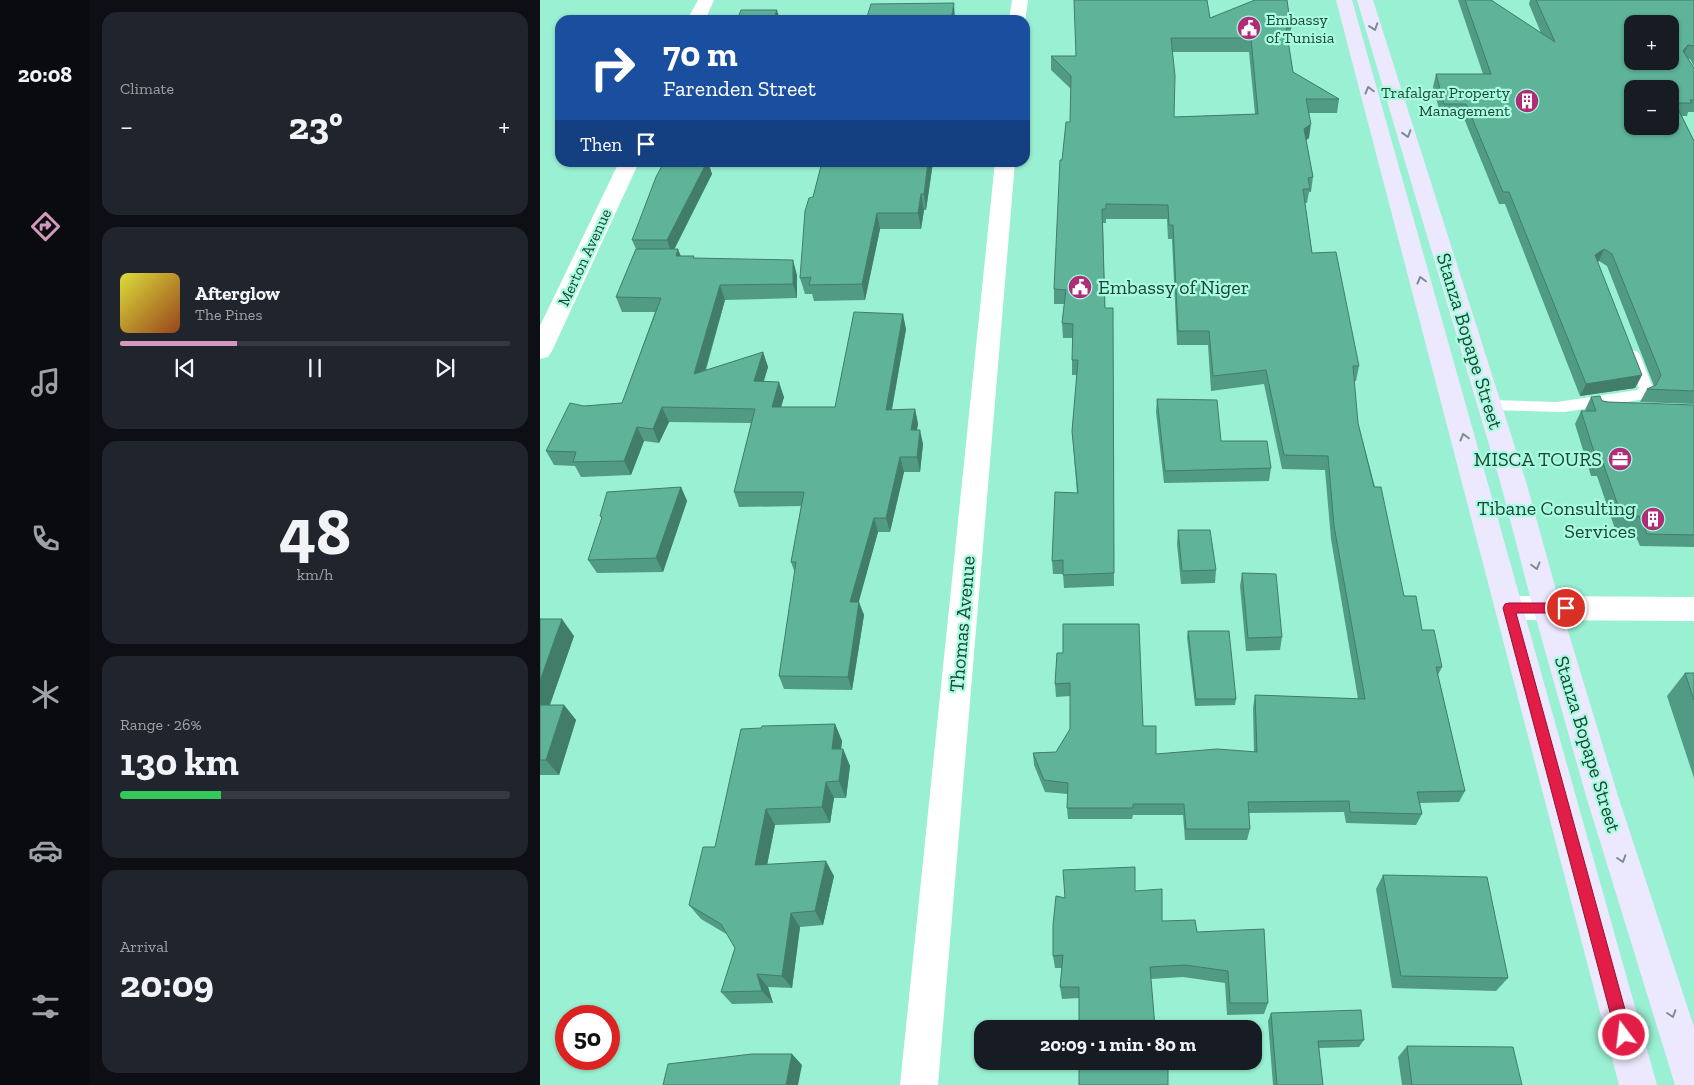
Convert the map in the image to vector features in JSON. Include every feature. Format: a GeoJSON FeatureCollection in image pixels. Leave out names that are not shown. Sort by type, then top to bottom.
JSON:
{"type":"FeatureCollection","features":[{"type":"Feature","properties":{"kind":"main road","name":"Stanza Bopape Street"},"geometry":{"type":"LineString","coordinates":[[1344,0],[1638,1085]]}},
{"type":"Feature","properties":{"kind":"main road","name":"Stanza Bopape Street"},"geometry":{"type":"LineString","coordinates":[[1365,0],[1514,485],[1602,796],[1694,1085]]}},
{"type":"Feature","properties":{"kind":"street"},"geometry":{"type":"LineString","coordinates":[[698,15],[706,0]]}},
{"type":"Feature","properties":{"kind":"street"},"geometry":{"type":"LineString","coordinates":[[1018,15],[1020,0]]}},
{"type":"Feature","properties":{"kind":"street","name":"Merton Avenue"},"geometry":{"type":"LineString","coordinates":[[540,351],[627,167]]}},
{"type":"Feature","properties":{"kind":"street","name":"Thomas Avenue"},"geometry":{"type":"LineString","coordinates":[[919,1085],[1005,167]]}},
{"type":"Feature","properties":{"kind":"street"},"geometry":{"type":"LineString","coordinates":[[1509,608],[1694,609]]}},
{"type":"Feature","properties":{"kind":"lane"},"geometry":{"type":"LineString","coordinates":[[1555,407],[1640,395],[1645,392],[1646,388],[1629,345]]}},
{"type":"Feature","properties":{"kind":"lane"},"geometry":{"type":"LineString","coordinates":[[1490,405],[1644,409]]}},
{"type":"Feature","properties":{"kind":"building"},"geometry":{"type":"Polygon","coordinates":[[[1074,0],[1207,0],[1210,18],[1255,0],[1287,0],[1291,28],[1286,28],[1293,72],[1339,99],[1306,99],[1311,124],[1304,129],[1313,177],[1308,178],[1310,189],[1303,189],[1312,253],[1336,252],[1359,366],[1353,366],[1358,423],[1374,487],[1381,487],[1404,596],[1416,596],[1422,630],[1434,630],[1442,667],[1436,667],[1465,791],[1417,792],[1422,814],[1350,812],[1349,801],[1248,802],[1250,829],[1186,829],[1184,804],[1133,804],[1133,808],[1067,808],[1068,783],[1044,780],[1033,753],[1056,752],[1070,729],[1070,683],[1055,684],[1057,653],[1063,653],[1063,624],[1139,624],[1143,726],[1156,726],[1156,754],[1217,749],[1257,752],[1255,695],[1365,699],[1334,526],[1328,456],[1284,455],[1266,370],[1213,376],[1209,331],[1178,331],[1173,225],[1169,225],[1168,205],[1106,204],[1106,209],[1102,209],[1105,308],[1113,308],[1114,573],[1063,575],[1063,560],[1052,561],[1055,492],[1078,493],[1072,431],[1078,360],[1072,360],[1073,324],[1062,323],[1066,290],[1054,289],[1060,160],[1062,160],[1066,122],[1070,122],[1071,76],[1051,56],[1076,56],[1074,0]],[[1171,38],[1175,76],[1174,117],[1258,114],[1251,38],[1171,38]]]}},
{"type":"Feature","properties":{"kind":"building"},"geometry":{"type":"Polygon","coordinates":[[[1465,0],[1491,0],[1555,42],[1536,0],[1694,0],[1694,46],[1688,45],[1683,51],[1694,68],[1694,100],[1690,100],[1692,103],[1679,103],[1679,80],[1624,80],[1624,135],[1679,135],[1679,111],[1694,141],[1694,391],[1647,389],[1656,385],[1661,375],[1612,254],[1604,249],[1595,255],[1642,375],[1586,384],[1509,192],[1503,192],[1466,104],[1444,104],[1436,74],[1491,74],[1465,0]]]}},
{"type":"Feature","properties":{"kind":"building"},"geometry":{"type":"Polygon","coordinates":[[[954,3],[952,15],[868,15],[871,4],[954,3]]]}},
{"type":"Feature","properties":{"kind":"building"},"geometry":{"type":"Polygon","coordinates":[[[741,10],[777,10],[775,15],[739,15],[741,10]]]}},
{"type":"Feature","properties":{"kind":"building"},"geometry":{"type":"Polygon","coordinates":[[[661,167],[704,167],[667,240],[632,240],[661,167]]]}},
{"type":"Feature","properties":{"kind":"building"},"geometry":{"type":"Polygon","coordinates":[[[821,167],[927,167],[924,194],[921,194],[918,213],[877,213],[862,284],[809,285],[811,277],[800,278],[805,211],[809,198],[813,197],[821,167]]]}},
{"type":"Feature","properties":{"kind":"building"},"geometry":{"type":"Polygon","coordinates":[[[636,249],[678,249],[676,256],[694,256],[693,258],[793,260],[793,284],[720,285],[694,374],[763,352],[754,381],[779,382],[772,407],[835,407],[854,312],[903,314],[886,410],[915,409],[911,430],[920,430],[917,457],[900,457],[886,518],[874,518],[850,602],[859,602],[848,677],[779,676],[796,562],[791,562],[804,492],[734,492],[755,409],[662,407],[653,429],[637,427],[624,461],[573,462],[576,452],[546,451],[570,403],[584,406],[622,403],[661,298],[616,297],[636,249]]]}},
{"type":"Feature","properties":{"kind":"building"},"geometry":{"type":"Polygon","coordinates":[[[1600,396],[1602,401],[1608,402],[1694,405],[1694,535],[1647,534],[1639,516],[1622,517],[1603,463],[1598,464],[1581,411],[1596,411],[1591,397],[1600,396]]]}},
{"type":"Feature","properties":{"kind":"building"},"geometry":{"type":"Polygon","coordinates":[[[1157,399],[1217,400],[1221,441],[1267,441],[1271,468],[1165,471],[1157,399]]]}},
{"type":"Feature","properties":{"kind":"building"},"geometry":{"type":"Polygon","coordinates":[[[681,487],[656,558],[588,560],[602,517],[600,516],[607,492],[681,487]]]}},
{"type":"Feature","properties":{"kind":"building"},"geometry":{"type":"Polygon","coordinates":[[[1178,530],[1210,530],[1216,570],[1182,571],[1178,530]]]}},
{"type":"Feature","properties":{"kind":"building"},"geometry":{"type":"Polygon","coordinates":[[[1242,573],[1276,574],[1282,637],[1248,638],[1242,573]]]}},
{"type":"Feature","properties":{"kind":"building"},"geometry":{"type":"Polygon","coordinates":[[[540,619],[562,619],[540,681],[540,619]]]}},
{"type":"Feature","properties":{"kind":"building"},"geometry":{"type":"Polygon","coordinates":[[[1188,631],[1229,631],[1236,699],[1196,699],[1188,631]]]}},
{"type":"Feature","properties":{"kind":"building"},"geometry":{"type":"Polygon","coordinates":[[[1685,673],[1694,673],[1694,700],[1685,673]]]}},
{"type":"Feature","properties":{"kind":"building"},"geometry":{"type":"Polygon","coordinates":[[[540,705],[564,705],[546,760],[540,760],[540,705]]]}},
{"type":"Feature","properties":{"kind":"building"},"geometry":{"type":"Polygon","coordinates":[[[835,724],[832,749],[843,749],[839,781],[826,782],[822,807],[766,809],[755,865],[826,861],[815,911],[791,913],[782,976],[757,974],[762,991],[721,992],[735,948],[721,924],[689,905],[703,847],[715,847],[741,729],[761,728],[762,726],[835,724]]]}},
{"type":"Feature","properties":{"kind":"building"},"geometry":{"type":"Polygon","coordinates":[[[1135,867],[1135,891],[1162,889],[1162,921],[1195,920],[1197,932],[1264,929],[1268,1003],[1230,1003],[1228,971],[1185,965],[1150,967],[1154,1020],[1079,1020],[1079,987],[1060,987],[1063,955],[1053,956],[1053,925],[1056,896],[1065,898],[1063,870],[1135,867]]]}},
{"type":"Feature","properties":{"kind":"building"},"geometry":{"type":"Polygon","coordinates":[[[1383,875],[1487,877],[1508,978],[1401,976],[1383,875]]]}},
{"type":"Feature","properties":{"kind":"building"},"geometry":{"type":"Polygon","coordinates":[[[1361,1010],[1364,1040],[1318,1041],[1323,1085],[1277,1085],[1271,1013],[1361,1010]]]}},
{"type":"Feature","properties":{"kind":"building"},"geometry":{"type":"Polygon","coordinates":[[[1407,1046],[1513,1047],[1522,1085],[1412,1085],[1407,1046]]]}},
{"type":"Feature","properties":{"kind":"building"},"geometry":{"type":"Polygon","coordinates":[[[752,1054],[792,1054],[786,1085],[663,1085],[668,1064],[752,1054]]]}},
{"type":"Feature","properties":{"kind":"building"},"geometry":{"type":"Polygon","coordinates":[[[1079,1070],[1168,1070],[1168,1085],[1079,1085],[1079,1070]]]}},
{"type":"Feature","properties":{"kind":"place","name":"Embassy of Tunisia"},"geometry":{"type":"Point","coordinates":[1249,28]}},
{"type":"Feature","properties":{"kind":"place","name":"Trafalgar Property Management"},"geometry":{"type":"Point","coordinates":[1527,101]}},
{"type":"Feature","properties":{"kind":"place","name":"Embassy of Niger"},"geometry":{"type":"Point","coordinates":[1080,287]}},
{"type":"Feature","properties":{"kind":"place","name":"MISCA TOURS"},"geometry":{"type":"Point","coordinates":[1620,459]}},
{"type":"Feature","properties":{"kind":"place","name":"Tibane Consulting Services"},"geometry":{"type":"Point","coordinates":[1653,519]}},
{"type":"Feature","properties":{"kind":"route"},"geometry":{"type":"LineString","coordinates":[[1566,608],[1509,608],[1624,1035]]}}]}
